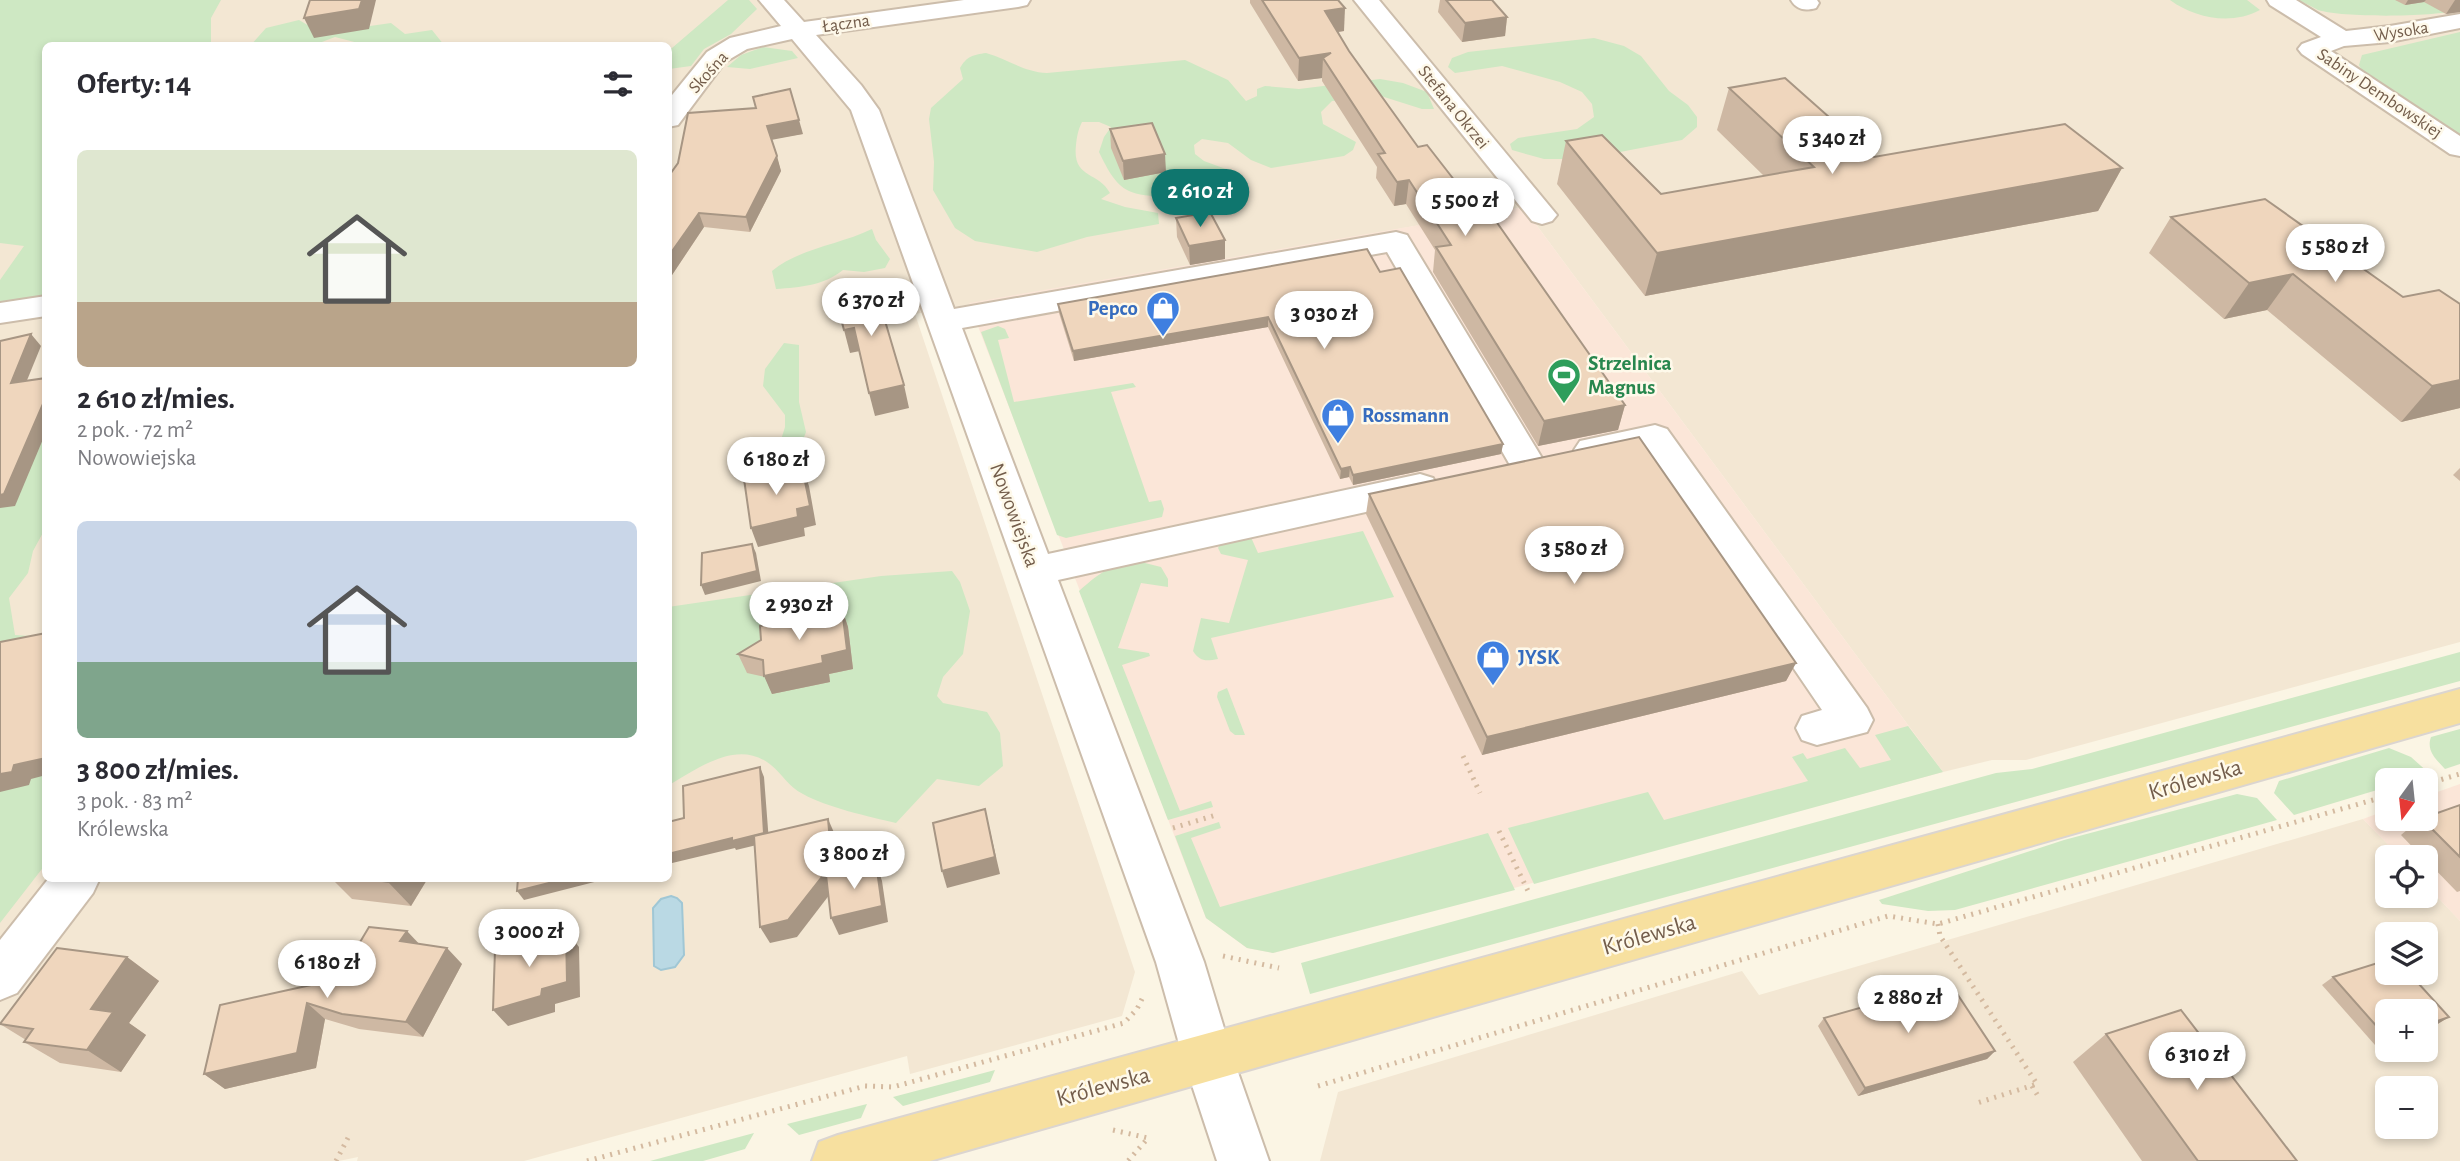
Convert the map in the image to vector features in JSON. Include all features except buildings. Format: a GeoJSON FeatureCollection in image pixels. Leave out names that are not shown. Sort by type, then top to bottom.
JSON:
{"type":"FeatureCollection","features":[{"type":"Feature","properties":{"kind":"main road","name":"Królewska"},"geometry":{"type":"LineString","coordinates":[[838,1161],[2460,706]]}},
{"type":"Feature","properties":{"kind":"street","name":"Nowowiejska"},"geometry":{"type":"LineString","coordinates":[[771,0],[865,110],[1180,962],[1208,1058],[1244,1161]]}},
{"type":"Feature","properties":{"kind":"street","name":"Łączna"},"geometry":{"type":"LineString","coordinates":[[799,30],[1018,0]]}},
{"type":"Feature","properties":{"kind":"street","name":"Stefana Okrzei"},"geometry":{"type":"LineString","coordinates":[[1366,0],[1542,215]]}},
{"type":"Feature","properties":{"kind":"street","name":"Sabiny Dembowskiej"},"geometry":{"type":"LineString","coordinates":[[2279,0],[2341,39]]}},
{"type":"Feature","properties":{"kind":"street","name":"Wysoka"},"geometry":{"type":"LineString","coordinates":[[2341,39],[2460,22]]}},
{"type":"Feature","properties":{"kind":"street","name":"Skośna"},"geometry":{"type":"LineString","coordinates":[[672,114],[722,52],[748,40],[799,30]]}},
{"type":"Feature","properties":{"kind":"street","name":"Sabiny Dembowskiej"},"geometry":{"type":"LineString","coordinates":[[2341,39],[2311,49],[2460,148]]}},
{"type":"Feature","properties":{"kind":"street"},"geometry":{"type":"LineString","coordinates":[[943,321],[1396,241],[1527,463]]}},
{"type":"Feature","properties":{"kind":"street"},"geometry":{"type":"LineString","coordinates":[[0,313],[42,307]]}},
{"type":"Feature","properties":{"kind":"street"},"geometry":{"type":"LineString","coordinates":[[1487,472],[1654,437],[1852,720],[1817,728]]}},
{"type":"Feature","properties":{"kind":"street"},"geometry":{"type":"LineString","coordinates":[[1036,571],[1216,529],[1447,481]]}},
{"type":"Feature","properties":{"kind":"street"},"geometry":{"type":"LineString","coordinates":[[0,977],[74,882]]}},
{"type":"Feature","properties":{"kind":"path"},"geometry":{"type":"LineString","coordinates":[[1463,756],[1479,793]]}},
{"type":"Feature","properties":{"kind":"path"},"geometry":{"type":"LineString","coordinates":[[2438,780],[2460,774]]}},
{"type":"Feature","properties":{"kind":"path"},"geometry":{"type":"LineString","coordinates":[[1318,1086],[1888,916],[1938,923],[2375,799]]}},
{"type":"Feature","properties":{"kind":"path"},"geometry":{"type":"LineString","coordinates":[[1162,831],[1216,814]]}},
{"type":"Feature","properties":{"kind":"path"},"geometry":{"type":"LineString","coordinates":[[1499,831],[1529,893]]}},
{"type":"Feature","properties":{"kind":"path"},"geometry":{"type":"LineString","coordinates":[[1938,923],[1940,936],[2037,1084],[1973,1104]]}},
{"type":"Feature","properties":{"kind":"path"},"geometry":{"type":"LineString","coordinates":[[1210,953],[1279,968]]}},
{"type":"Feature","properties":{"kind":"path"},"geometry":{"type":"LineString","coordinates":[[587,1161],[865,1086],[893,1087],[1124,1023],[1138,1009],[1145,991],[1145,982]]}},
{"type":"Feature","properties":{"kind":"path"},"geometry":{"type":"LineString","coordinates":[[2032,1086],[2038,1096]]}},
{"type":"Feature","properties":{"kind":"path"},"geometry":{"type":"LineString","coordinates":[[1108,1129],[1148,1138],[1128,1161]]}},
{"type":"Feature","properties":{"kind":"path"},"geometry":{"type":"LineString","coordinates":[[336,1161],[350,1134]]}},
{"type":"Feature","properties":{"kind":"shaded area"},"geometry":{"type":"Polygon","coordinates":[[[0,0],[2460,0],[2460,642],[2026,760],[1992,760],[1943,772],[1523,207],[915,314],[1135,972],[1122,1016],[910,1074],[907,1056],[524,1161],[357,1161],[358,1157],[339,1161],[0,1161],[0,0]]]}},
{"type":"Feature","properties":{"kind":"shaded area"},"geometry":{"type":"Polygon","coordinates":[[[1523,207],[1943,772],[1273,953],[1247,948],[1206,918],[969,303],[1523,207]]]}},
{"type":"Feature","properties":{"kind":"shaded area"},"geometry":{"type":"Polygon","coordinates":[[[2460,784],[2460,921],[2438,898],[2438,845],[2388,845],[2363,819],[2375,814],[2375,831],[2438,831],[2438,792],[2460,784]]]}},
{"type":"Feature","properties":{"kind":"shaded area"},"geometry":{"type":"Polygon","coordinates":[[[2363,819],[2388,845],[2375,845],[2375,908],[2438,908],[2438,898],[2460,921],[2460,1161],[1320,1161],[1338,1092],[1742,971],[1759,995],[2363,819]]]}},
{"type":"Feature","properties":{"kind":"green space"},"geometry":{"type":"Polygon","coordinates":[[[0,0],[221,0],[211,18],[211,42],[42,42],[42,302],[0,308],[0,280],[24,246],[0,243],[0,0]]]}},
{"type":"Feature","properties":{"kind":"green space"},"geometry":{"type":"Polygon","coordinates":[[[728,0],[749,0],[757,9],[731,34],[704,49],[691,66],[672,69],[672,48],[728,0]]]}},
{"type":"Feature","properties":{"kind":"green space"},"geometry":{"type":"Polygon","coordinates":[[[2170,0],[2247,0],[2260,10],[2238,17],[2214,18],[2191,12],[2170,0]]]}},
{"type":"Feature","properties":{"kind":"green space"},"geometry":{"type":"Polygon","coordinates":[[[2299,0],[2454,0],[2460,10],[2410,15],[2330,13],[2299,0]]]}},
{"type":"Feature","properties":{"kind":"green space"},"geometry":{"type":"Polygon","coordinates":[[[299,20],[321,33],[391,23],[405,34],[432,30],[442,42],[354,42],[335,37],[322,42],[254,42],[266,28],[299,20]]]}},
{"type":"Feature","properties":{"kind":"green space"},"geometry":{"type":"Polygon","coordinates":[[[2460,32],[2460,143],[2366,79],[2359,65],[2362,55],[2460,32]]]}},
{"type":"Feature","properties":{"kind":"green space"},"geometry":{"type":"Polygon","coordinates":[[[1594,38],[1624,46],[1641,56],[1669,91],[1688,105],[1697,117],[1697,127],[1682,140],[1584,159],[1544,159],[1512,150],[1510,144],[1518,138],[1577,129],[1594,117],[1592,104],[1582,92],[1560,82],[1502,66],[1455,73],[1448,67],[1452,58],[1468,52],[1594,38]]]}},
{"type":"Feature","properties":{"kind":"green space"},"geometry":{"type":"Polygon","coordinates":[[[763,47],[792,51],[798,58],[750,69],[727,67],[741,55],[763,47]]]}},
{"type":"Feature","properties":{"kind":"green space"},"geometry":{"type":"Polygon","coordinates":[[[986,53],[1030,70],[1047,73],[1185,60],[1228,80],[1246,101],[1257,96],[1257,89],[1265,86],[1299,89],[1380,79],[1403,83],[1427,92],[1434,109],[1422,109],[1381,96],[1332,101],[1321,112],[1323,124],[1356,142],[1353,150],[1344,156],[1271,168],[1251,160],[1228,143],[1202,139],[1194,145],[1195,154],[1204,161],[1234,172],[1234,189],[1181,196],[1151,196],[1124,188],[1111,174],[1099,152],[1111,127],[1099,122],[1082,122],[1077,136],[1076,156],[1082,169],[1110,193],[1101,199],[1158,213],[1159,224],[1087,237],[1037,252],[975,241],[955,228],[933,190],[934,162],[929,119],[931,108],[963,79],[960,68],[965,61],[974,55],[986,53]]]}},
{"type":"Feature","properties":{"kind":"green space"},"geometry":{"type":"Polygon","coordinates":[[[872,229],[876,240],[890,259],[885,268],[864,272],[843,270],[820,283],[776,289],[772,271],[783,263],[872,229]]]}},
{"type":"Feature","properties":{"kind":"green space"},"geometry":{"type":"Polygon","coordinates":[[[998,326],[1005,329],[1009,338],[998,340],[1014,402],[1133,383],[1136,387],[1111,392],[1149,502],[1161,500],[1164,509],[1162,517],[1066,538],[1057,535],[981,332],[998,326]]]}},
{"type":"Feature","properties":{"kind":"green space"},"geometry":{"type":"Polygon","coordinates":[[[784,343],[799,345],[799,402],[806,432],[790,474],[749,482],[751,470],[780,443],[785,427],[785,415],[763,386],[765,369],[784,343]]]}},
{"type":"Feature","properties":{"kind":"green space"},"geometry":{"type":"Polygon","coordinates":[[[42,386],[42,534],[33,551],[28,573],[9,598],[15,635],[42,637],[42,869],[0,923],[0,393],[42,386]]]}},
{"type":"Feature","properties":{"kind":"green space"},"geometry":{"type":"Polygon","coordinates":[[[1363,531],[1394,597],[1211,638],[1218,659],[1204,660],[1193,651],[1201,618],[1229,623],[1248,560],[1221,554],[1218,548],[1221,542],[1250,535],[1258,553],[1363,531]]]}},
{"type":"Feature","properties":{"kind":"green space"},"geometry":{"type":"Polygon","coordinates":[[[1137,561],[1161,567],[1168,579],[1168,587],[1141,583],[1118,648],[1149,653],[1150,656],[1122,665],[1180,811],[1211,801],[1213,807],[1168,820],[1079,591],[1105,571],[1120,564],[1137,561]]]}},
{"type":"Feature","properties":{"kind":"green space"},"geometry":{"type":"Polygon","coordinates":[[[952,571],[960,582],[970,611],[963,654],[943,677],[937,696],[943,703],[987,712],[1000,733],[1003,766],[979,786],[937,779],[896,823],[813,799],[794,788],[771,765],[758,757],[745,754],[719,758],[672,783],[672,606],[881,576],[952,571]]]}},
{"type":"Feature","properties":{"kind":"green space"},"geometry":{"type":"Polygon","coordinates":[[[2460,652],[2460,681],[1310,994],[1301,963],[1996,773],[2032,769],[2460,652]]]}},
{"type":"Feature","properties":{"kind":"green space"},"geometry":{"type":"Polygon","coordinates":[[[1227,688],[1245,735],[1235,735],[1230,731],[1217,697],[1218,692],[1227,688]]]}},
{"type":"Feature","properties":{"kind":"green space"},"geometry":{"type":"Polygon","coordinates":[[[1908,726],[1943,772],[1534,884],[1508,828],[1648,792],[1664,820],[1808,781],[1792,757],[1803,753],[1807,759],[1845,748],[1860,768],[1891,760],[1875,735],[1908,726]]]}},
{"type":"Feature","properties":{"kind":"green space"},"geometry":{"type":"Polygon","coordinates":[[[2460,729],[2460,764],[2445,769],[2431,751],[2431,737],[2460,729]]]}},
{"type":"Feature","properties":{"kind":"green space"},"geometry":{"type":"Polygon","coordinates":[[[2389,748],[2411,757],[2423,768],[2375,768],[2375,791],[2294,815],[2274,793],[2279,781],[2389,748]]]}},
{"type":"Feature","properties":{"kind":"green space"},"geometry":{"type":"Polygon","coordinates":[[[2237,794],[2257,798],[2277,820],[1955,910],[1928,911],[1882,904],[1879,900],[2064,840],[2237,794]]]}},
{"type":"Feature","properties":{"kind":"green space"},"geometry":{"type":"Polygon","coordinates":[[[1219,822],[1221,828],[1191,838],[1220,907],[1488,833],[1515,890],[1273,953],[1247,948],[1206,918],[1175,836],[1219,822]]]}},
{"type":"Feature","properties":{"kind":"green space"},"geometry":{"type":"Polygon","coordinates":[[[995,1070],[990,1082],[903,1106],[893,1097],[995,1070]]]}},
{"type":"Feature","properties":{"kind":"green space"},"geometry":{"type":"Polygon","coordinates":[[[867,1104],[861,1118],[799,1135],[787,1124],[867,1104]]]}},
{"type":"Feature","properties":{"kind":"green space"},"geometry":{"type":"Polygon","coordinates":[[[754,1133],[745,1149],[703,1161],[650,1161],[754,1133]]]}},
{"type":"Feature","properties":{"kind":"water"},"geometry":{"type":"Polygon","coordinates":[[[671,896],[682,903],[684,955],[675,967],[661,970],[654,966],[653,908],[661,899],[671,896]]]}},
{"type":"Feature","properties":{"kind":"place","name":"Pepco"},"geometry":{"type":"Point","coordinates":[1163,338]}},
{"type":"Feature","properties":{"kind":"place","name":"Strzelnica Magnus"},"geometry":{"type":"Point","coordinates":[1564,405]}},
{"type":"Feature","properties":{"kind":"place","name":"Rossmann"},"geometry":{"type":"Point","coordinates":[1338,445]}},
{"type":"Feature","properties":{"kind":"place","name":"JYSK"},"geometry":{"type":"Point","coordinates":[1493,687]}}]}
